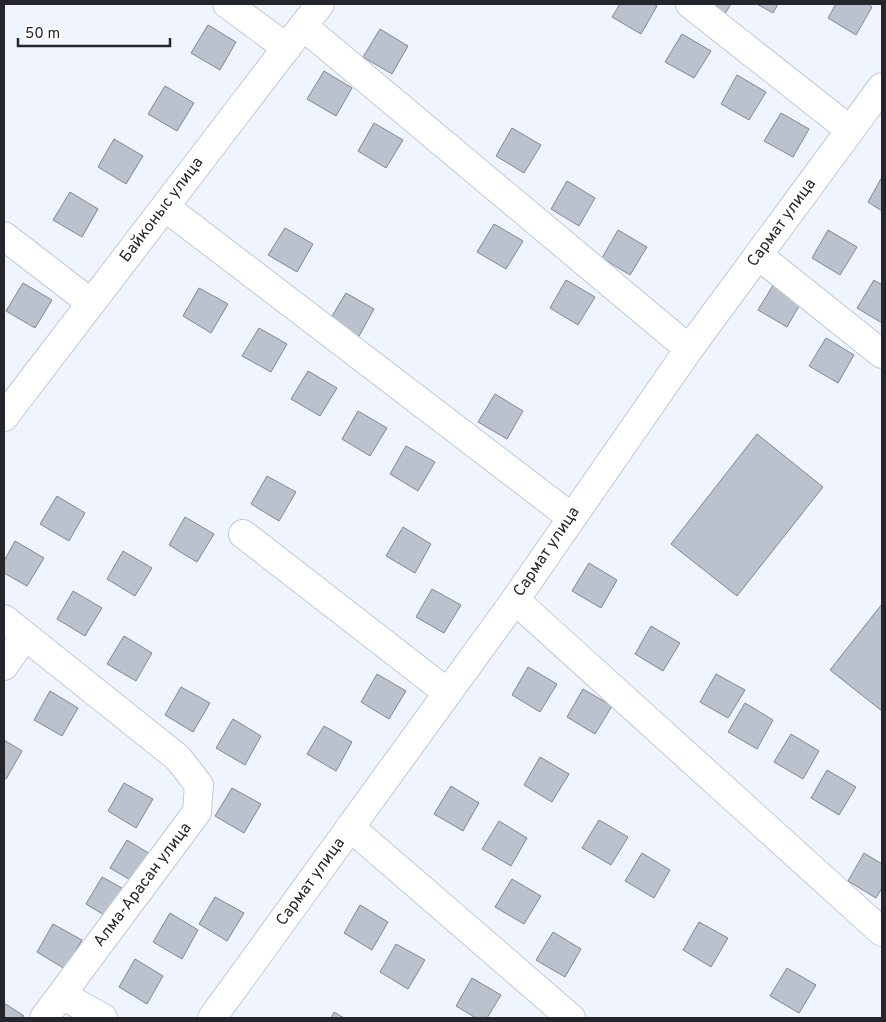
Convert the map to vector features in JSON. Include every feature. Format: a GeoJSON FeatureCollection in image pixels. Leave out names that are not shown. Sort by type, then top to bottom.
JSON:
{"type":"FeatureCollection","features":[{"type":"Feature","properties":{"kind":"street"},"geometry":{"type":"LineString","coordinates":[[227,4],[287,48]]}},
{"type":"Feature","properties":{"kind":"street","name":"Байконыс улица"},"geometry":{"type":"LineString","coordinates":[[4,417],[320,4]]}},
{"type":"Feature","properties":{"kind":"street"},"geometry":{"type":"LineString","coordinates":[[690,4],[850,130]]}},
{"type":"Feature","properties":{"kind":"street"},"geometry":{"type":"LineString","coordinates":[[303,26],[689,349]]}},
{"type":"Feature","properties":{"kind":"street","name":"Сармат улица"},"geometry":{"type":"LineString","coordinates":[[212,1018],[515,600],[689,349],[882,87]]}},
{"type":"Feature","properties":{"kind":"street"},"geometry":{"type":"LineString","coordinates":[[165,207],[571,517]]}},
{"type":"Feature","properties":{"kind":"street"},"geometry":{"type":"LineString","coordinates":[[4,236],[91,303]]}},
{"type":"Feature","properties":{"kind":"street"},"geometry":{"type":"LineString","coordinates":[[758,255],[882,354]]}},
{"type":"Feature","properties":{"kind":"street"},"geometry":{"type":"LineString","coordinates":[[243,534],[448,693]]}},
{"type":"Feature","properties":{"kind":"street"},"geometry":{"type":"LineString","coordinates":[[515,600],[882,932]]}},
{"type":"Feature","properties":{"kind":"street","name":"Алма-Арасан улица"},"geometry":{"type":"LineString","coordinates":[[4,619],[178,758],[199,786],[197,812],[44,1018]]}},
{"type":"Feature","properties":{"kind":"street"},"geometry":{"type":"LineString","coordinates":[[4,666],[25,636]]}},
{"type":"Feature","properties":{"kind":"street"},"geometry":{"type":"LineString","coordinates":[[350,827],[571,1018]]}},
{"type":"Feature","properties":{"kind":"street"},"geometry":{"type":"LineString","coordinates":[[62,995],[103,1018]]}},
{"type":"Feature","properties":{"kind":"building"},"geometry":{"type":"Polygon","coordinates":[[[620,4],[653,4],[657,6],[641,34],[612,17],[620,4]]]}},
{"type":"Feature","properties":{"kind":"building"},"geometry":{"type":"Polygon","coordinates":[[[701,4],[731,4],[723,17],[701,4]]]}},
{"type":"Feature","properties":{"kind":"building"},"geometry":{"type":"Polygon","coordinates":[[[757,4],[778,4],[773,13],[757,4]]]}},
{"type":"Feature","properties":{"kind":"building"},"geometry":{"type":"Polygon","coordinates":[[[836,4],[868,4],[872,7],[856,35],[828,18],[836,4]]]}},
{"type":"Feature","properties":{"kind":"building"},"geometry":{"type":"Polygon","coordinates":[[[208,25],[236,42],[220,70],[191,53],[208,25]]]}},
{"type":"Feature","properties":{"kind":"building"},"geometry":{"type":"Polygon","coordinates":[[[380,29],[408,46],[392,74],[363,57],[380,29]]]}},
{"type":"Feature","properties":{"kind":"building"},"geometry":{"type":"Polygon","coordinates":[[[682,34],[711,51],[694,78],[665,62],[682,34]]]}},
{"type":"Feature","properties":{"kind":"building"},"geometry":{"type":"Polygon","coordinates":[[[324,71],[352,88],[336,116],[307,99],[324,71]]]}},
{"type":"Feature","properties":{"kind":"building"},"geometry":{"type":"Polygon","coordinates":[[[737,75],[766,92],[749,120],[721,104],[737,75]]]}},
{"type":"Feature","properties":{"kind":"building"},"geometry":{"type":"Polygon","coordinates":[[[165,86],[194,103],[177,131],[148,114],[165,86]]]}},
{"type":"Feature","properties":{"kind":"building"},"geometry":{"type":"Polygon","coordinates":[[[781,113],[809,129],[793,157],[764,141],[781,113]]]}},
{"type":"Feature","properties":{"kind":"building"},"geometry":{"type":"Polygon","coordinates":[[[374,123],[403,140],[386,168],[358,151],[374,123]]]}},
{"type":"Feature","properties":{"kind":"building"},"geometry":{"type":"Polygon","coordinates":[[[512,128],[541,145],[524,173],[496,156],[512,128]]]}},
{"type":"Feature","properties":{"kind":"building"},"geometry":{"type":"Polygon","coordinates":[[[114,139],[143,156],[126,184],[98,167],[114,139]]]}},
{"type":"Feature","properties":{"kind":"building"},"geometry":{"type":"Polygon","coordinates":[[[882,177],[882,211],[868,202],[882,177]]]}},
{"type":"Feature","properties":{"kind":"building"},"geometry":{"type":"Polygon","coordinates":[[[567,181],[595,198],[579,226],[551,209],[567,181]]]}},
{"type":"Feature","properties":{"kind":"building"},"geometry":{"type":"Polygon","coordinates":[[[70,192],[98,209],[82,237],[53,220],[70,192]]]}},
{"type":"Feature","properties":{"kind":"building"},"geometry":{"type":"Polygon","coordinates":[[[494,224],[523,241],[506,269],[477,252],[494,224]]]}},
{"type":"Feature","properties":{"kind":"building"},"geometry":{"type":"Polygon","coordinates":[[[285,228],[313,244],[297,272],[268,255],[285,228]]]}},
{"type":"Feature","properties":{"kind":"building"},"geometry":{"type":"Polygon","coordinates":[[[618,230],[647,247],[630,275],[602,258],[618,230]]]}},
{"type":"Feature","properties":{"kind":"building"},"geometry":{"type":"Polygon","coordinates":[[[828,230],[857,247],[840,275],[812,258],[828,230]]]}},
{"type":"Feature","properties":{"kind":"building"},"geometry":{"type":"Polygon","coordinates":[[[566,280],[595,297],[578,325],[550,308],[566,280]]]}},
{"type":"Feature","properties":{"kind":"building"},"geometry":{"type":"Polygon","coordinates":[[[874,280],[882,285],[882,323],[857,308],[874,280]]]}},
{"type":"Feature","properties":{"kind":"building"},"geometry":{"type":"Polygon","coordinates":[[[775,282],[803,299],[787,327],[758,310],[775,282]]]}},
{"type":"Feature","properties":{"kind":"building"},"geometry":{"type":"Polygon","coordinates":[[[23,283],[52,300],[35,328],[6,311],[23,283]]]}},
{"type":"Feature","properties":{"kind":"building"},"geometry":{"type":"Polygon","coordinates":[[[199,288],[228,304],[211,333],[183,316],[199,288]]]}},
{"type":"Feature","properties":{"kind":"building"},"geometry":{"type":"Polygon","coordinates":[[[346,293],[374,309],[358,338],[329,321],[346,293]]]}},
{"type":"Feature","properties":{"kind":"building"},"geometry":{"type":"Polygon","coordinates":[[[259,328],[287,344],[271,372],[242,356],[259,328]]]}},
{"type":"Feature","properties":{"kind":"building"},"geometry":{"type":"Polygon","coordinates":[[[826,338],[854,355],[838,383],[809,366],[826,338]]]}},
{"type":"Feature","properties":{"kind":"building"},"geometry":{"type":"Polygon","coordinates":[[[308,371],[337,388],[320,416],[291,399],[308,371]]]}},
{"type":"Feature","properties":{"kind":"building"},"geometry":{"type":"Polygon","coordinates":[[[495,394],[523,411],[507,439],[478,422],[495,394]]]}},
{"type":"Feature","properties":{"kind":"building"},"geometry":{"type":"Polygon","coordinates":[[[358,411],[387,428],[370,456],[342,439],[358,411]]]}},
{"type":"Feature","properties":{"kind":"building"},"geometry":{"type":"Polygon","coordinates":[[[757,434],[823,487],[737,596],[671,544],[757,434]]]}},
{"type":"Feature","properties":{"kind":"building"},"geometry":{"type":"Polygon","coordinates":[[[406,446],[435,462],[418,491],[390,474],[406,446]]]}},
{"type":"Feature","properties":{"kind":"building"},"geometry":{"type":"Polygon","coordinates":[[[267,476],[296,492],[279,521],[251,504],[267,476]]]}},
{"type":"Feature","properties":{"kind":"building"},"geometry":{"type":"Polygon","coordinates":[[[57,496],[85,513],[69,541],[40,524],[57,496]]]}},
{"type":"Feature","properties":{"kind":"building"},"geometry":{"type":"Polygon","coordinates":[[[185,517],[214,534],[197,562],[169,545],[185,517]]]}},
{"type":"Feature","properties":{"kind":"building"},"geometry":{"type":"Polygon","coordinates":[[[403,527],[431,544],[415,573],[386,556],[403,527]]]}},
{"type":"Feature","properties":{"kind":"building"},"geometry":{"type":"Polygon","coordinates":[[[15,541],[44,558],[27,586],[4,573],[4,561],[15,541]]]}},
{"type":"Feature","properties":{"kind":"building"},"geometry":{"type":"Polygon","coordinates":[[[123,551],[152,568],[135,596],[107,579],[123,551]]]}},
{"type":"Feature","properties":{"kind":"building"},"geometry":{"type":"Polygon","coordinates":[[[589,563],[617,580],[601,608],[572,591],[589,563]]]}},
{"type":"Feature","properties":{"kind":"building"},"geometry":{"type":"Polygon","coordinates":[[[432,589],[461,605],[444,633],[416,617],[432,589]]]}},
{"type":"Feature","properties":{"kind":"building"},"geometry":{"type":"Polygon","coordinates":[[[73,591],[102,608],[85,636],[57,619],[73,591]]]}},
{"type":"Feature","properties":{"kind":"building"},"geometry":{"type":"Polygon","coordinates":[[[882,604],[882,711],[830,670],[882,604]]]}},
{"type":"Feature","properties":{"kind":"building"},"geometry":{"type":"Polygon","coordinates":[[[651,626],[680,643],[663,671],[635,654],[651,626]]]}},
{"type":"Feature","properties":{"kind":"building"},"geometry":{"type":"Polygon","coordinates":[[[124,636],[152,653],[136,681],[107,664],[124,636]]]}},
{"type":"Feature","properties":{"kind":"building"},"geometry":{"type":"Polygon","coordinates":[[[528,667],[557,684],[540,712],[512,695],[528,667]]]}},
{"type":"Feature","properties":{"kind":"building"},"geometry":{"type":"Polygon","coordinates":[[[377,674],[406,691],[389,719],[361,702],[377,674]]]}},
{"type":"Feature","properties":{"kind":"building"},"geometry":{"type":"Polygon","coordinates":[[[716,674],[745,690],[728,718],[700,702],[716,674]]]}},
{"type":"Feature","properties":{"kind":"building"},"geometry":{"type":"Polygon","coordinates":[[[181,687],[210,703],[193,732],[165,715],[181,687]]]}},
{"type":"Feature","properties":{"kind":"building"},"geometry":{"type":"Polygon","coordinates":[[[583,689],[612,706],[595,734],[567,717],[583,689]]]}},
{"type":"Feature","properties":{"kind":"building"},"geometry":{"type":"Polygon","coordinates":[[[50,691],[78,708],[62,736],[34,720],[50,691]]]}},
{"type":"Feature","properties":{"kind":"building"},"geometry":{"type":"Polygon","coordinates":[[[745,703],[773,720],[757,749],[728,732],[745,703]]]}},
{"type":"Feature","properties":{"kind":"building"},"geometry":{"type":"Polygon","coordinates":[[[233,719],[261,736],[245,765],[216,748],[233,719]]]}},
{"type":"Feature","properties":{"kind":"building"},"geometry":{"type":"Polygon","coordinates":[[[324,726],[352,742],[336,771],[307,754],[324,726]]]}},
{"type":"Feature","properties":{"kind":"building"},"geometry":{"type":"Polygon","coordinates":[[[791,734],[819,751],[803,779],[774,762],[791,734]]]}},
{"type":"Feature","properties":{"kind":"building"},"geometry":{"type":"Polygon","coordinates":[[[4,740],[22,751],[6,779],[4,778],[4,740]]]}},
{"type":"Feature","properties":{"kind":"building"},"geometry":{"type":"Polygon","coordinates":[[[540,757],[569,774],[552,802],[524,785],[540,757]]]}},
{"type":"Feature","properties":{"kind":"building"},"geometry":{"type":"Polygon","coordinates":[[[827,770],[856,787],[839,815],[811,798],[827,770]]]}},
{"type":"Feature","properties":{"kind":"building"},"geometry":{"type":"Polygon","coordinates":[[[124,783],[153,799],[136,828],[108,811],[124,783]]]}},
{"type":"Feature","properties":{"kind":"building"},"geometry":{"type":"Polygon","coordinates":[[[451,786],[479,803],[463,831],[434,814],[451,786]]]}},
{"type":"Feature","properties":{"kind":"building"},"geometry":{"type":"Polygon","coordinates":[[[232,788],[261,804],[244,833],[215,816],[232,788]]]}},
{"type":"Feature","properties":{"kind":"building"},"geometry":{"type":"Polygon","coordinates":[[[599,820],[628,837],[611,865],[582,848],[599,820]]]}},
{"type":"Feature","properties":{"kind":"building"},"geometry":{"type":"Polygon","coordinates":[[[499,821],[527,838],[511,866],[482,849],[499,821]]]}},
{"type":"Feature","properties":{"kind":"building"},"geometry":{"type":"Polygon","coordinates":[[[127,840],[155,857],[139,885],[110,868],[127,840]]]}},
{"type":"Feature","properties":{"kind":"building"},"geometry":{"type":"Polygon","coordinates":[[[642,853],[670,870],[654,898],[625,881],[642,853]]]}},
{"type":"Feature","properties":{"kind":"building"},"geometry":{"type":"Polygon","coordinates":[[[864,853],[882,864],[882,888],[876,898],[848,881],[864,853]]]}},
{"type":"Feature","properties":{"kind":"building"},"geometry":{"type":"Polygon","coordinates":[[[102,877],[131,893],[114,921],[86,904],[102,877]]]}},
{"type":"Feature","properties":{"kind":"building"},"geometry":{"type":"Polygon","coordinates":[[[512,879],[541,896],[524,924],[495,907],[512,879]]]}},
{"type":"Feature","properties":{"kind":"building"},"geometry":{"type":"Polygon","coordinates":[[[215,897],[244,913],[227,941],[199,924],[215,897]]]}},
{"type":"Feature","properties":{"kind":"building"},"geometry":{"type":"Polygon","coordinates":[[[360,905],[388,922],[372,950],[344,933],[360,905]]]}},
{"type":"Feature","properties":{"kind":"building"},"geometry":{"type":"Polygon","coordinates":[[[170,913],[198,930],[182,959],[153,942],[170,913]]]}},
{"type":"Feature","properties":{"kind":"building"},"geometry":{"type":"Polygon","coordinates":[[[699,922],[728,938],[711,967],[683,950],[699,922]]]}},
{"type":"Feature","properties":{"kind":"building"},"geometry":{"type":"Polygon","coordinates":[[[53,924],[82,940],[65,969],[37,952],[53,924]]]}},
{"type":"Feature","properties":{"kind":"building"},"geometry":{"type":"Polygon","coordinates":[[[553,932],[581,949],[565,977],[536,960],[553,932]]]}},
{"type":"Feature","properties":{"kind":"building"},"geometry":{"type":"Polygon","coordinates":[[[396,944],[425,960],[408,989],[380,972],[396,944]]]}},
{"type":"Feature","properties":{"kind":"building"},"geometry":{"type":"Polygon","coordinates":[[[135,959],[163,976],[147,1004],[119,987],[135,959]]]}},
{"type":"Feature","properties":{"kind":"building"},"geometry":{"type":"Polygon","coordinates":[[[787,968],[816,985],[799,1013],[770,996],[787,968]]]}},
{"type":"Feature","properties":{"kind":"building"},"geometry":{"type":"Polygon","coordinates":[[[472,978],[501,995],[487,1018],[476,1018],[456,1006],[472,978]]]}},
{"type":"Feature","properties":{"kind":"building"},"geometry":{"type":"Polygon","coordinates":[[[4,1003],[24,1016],[23,1018],[4,1018],[4,1003]]]}},
{"type":"Feature","properties":{"kind":"building"},"geometry":{"type":"Polygon","coordinates":[[[334,1012],[344,1018],[331,1018],[334,1012]]]}}]}
